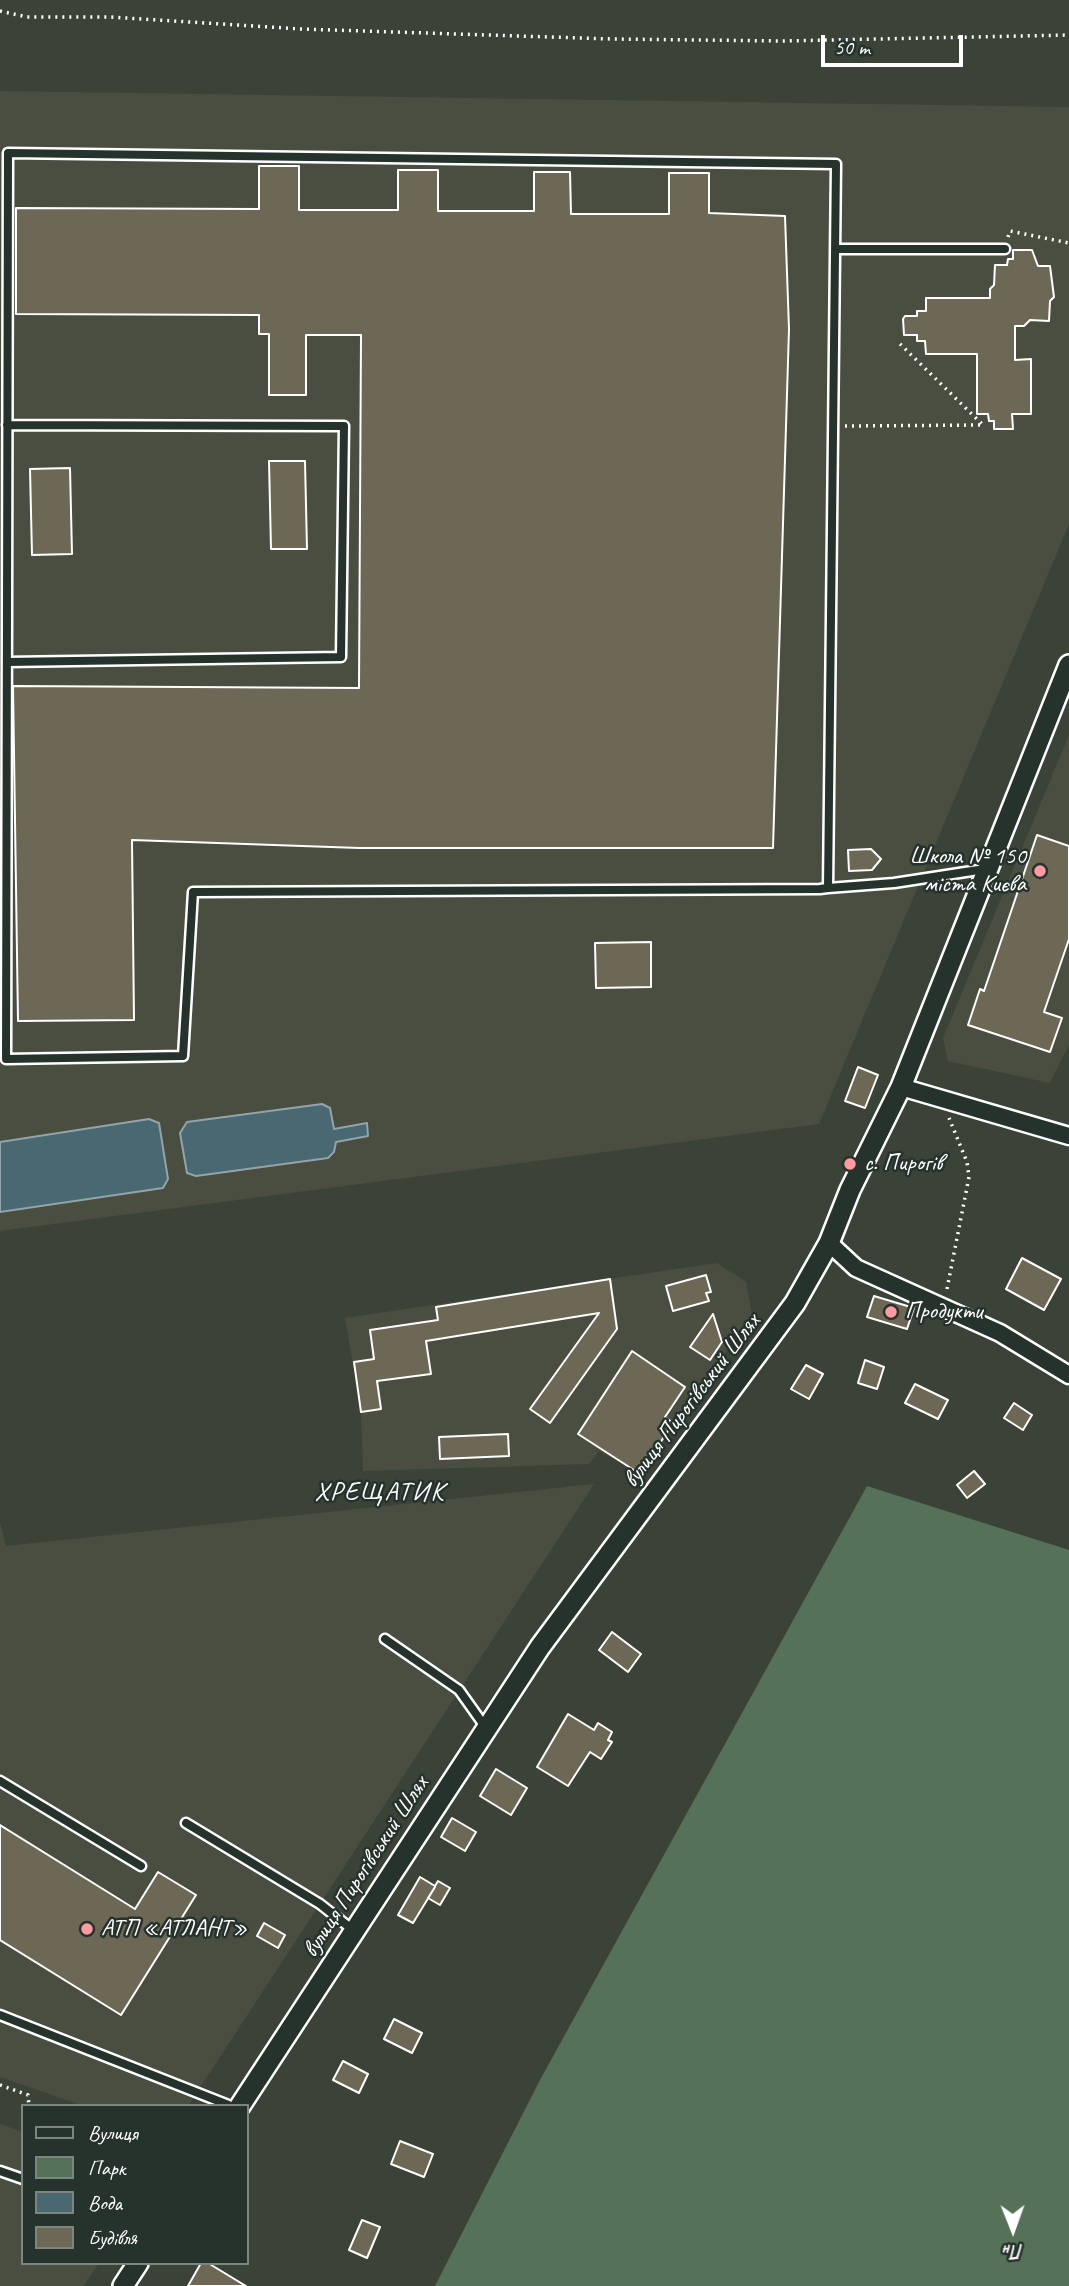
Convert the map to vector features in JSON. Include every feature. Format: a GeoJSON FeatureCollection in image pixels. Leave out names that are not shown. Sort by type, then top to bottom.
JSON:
{"type":"FeatureCollection","features":[{"type":"Feature","properties":{"kind":"street","name":"вулиця Пирогівський Шлях"},"geometry":{"type":"LineString","coordinates":[[241,2104],[540,1647],[795,1303],[829,1243],[850,1191],[901,1087],[1069,665]]}},
{"type":"Feature","properties":{"kind":"street"},"geometry":{"type":"LineString","coordinates":[[901,1087],[1069,1136]]}},
{"type":"Feature","properties":{"kind":"street"},"geometry":{"type":"LineString","coordinates":[[829,1243],[856,1268],[1000,1333],[1069,1375]]}},
{"type":"Feature","properties":{"kind":"street"},"geometry":{"type":"LineString","coordinates":[[123,2286],[137,2265]]}},
{"type":"Feature","properties":{"kind":"lane"},"geometry":{"type":"LineString","coordinates":[[828,888],[836,164],[8,153],[6,1059],[183,1056],[193,892],[828,888],[894,883],[988,869]]}},
{"type":"Feature","properties":{"kind":"lane"},"geometry":{"type":"LineString","coordinates":[[835,249],[1005,249]]}},
{"type":"Feature","properties":{"kind":"lane"},"geometry":{"type":"LineString","coordinates":[[7,425],[344,426],[341,657],[7,662]]}},
{"type":"Feature","properties":{"kind":"lane"},"geometry":{"type":"LineString","coordinates":[[384,1639],[459,1690],[486,1728]]}},
{"type":"Feature","properties":{"kind":"lane"},"geometry":{"type":"LineString","coordinates":[[0,1781],[141,1866]]}},
{"type":"Feature","properties":{"kind":"lane"},"geometry":{"type":"LineString","coordinates":[[186,1823],[320,1904],[353,1930]]}},
{"type":"Feature","properties":{"kind":"lane"},"geometry":{"type":"LineString","coordinates":[[0,2015],[226,2104]]}},
{"type":"Feature","properties":{"kind":"lane"},"geometry":{"type":"LineString","coordinates":[[0,2171],[21,2178]]}},
{"type":"Feature","properties":{"kind":"path"},"geometry":{"type":"LineString","coordinates":[[0,11],[27,17],[110,17],[302,29],[612,39],[782,41],[1069,35]]}},
{"type":"Feature","properties":{"kind":"path"},"geometry":{"type":"LineString","coordinates":[[1005,249],[1010,230],[1069,243]]}},
{"type":"Feature","properties":{"kind":"path"},"geometry":{"type":"LineString","coordinates":[[833,426],[982,425],[897,341]]}},
{"type":"Feature","properties":{"kind":"path"},"geometry":{"type":"LineString","coordinates":[[939,1097],[967,1162],[969,1177],[942,1308]]}},
{"type":"Feature","properties":{"kind":"path"},"geometry":{"type":"LineString","coordinates":[[0,2085],[29,2095],[29,2104]]}},
{"type":"Feature","properties":{"kind":"shaded area"},"geometry":{"type":"Polygon","coordinates":[[[0,91],[1069,107],[1069,524],[819,1124],[0,1231],[0,91]]]}},
{"type":"Feature","properties":{"kind":"shaded area","name":"Школа № 150 міста Києва"},"geometry":{"type":"Polygon","coordinates":[[[1069,735],[1069,1045],[1050,1083],[948,1061],[943,1038],[1069,735]]]}},
{"type":"Feature","properties":{"kind":"shaded area"},"geometry":{"type":"Polygon","coordinates":[[[717,1263],[746,1282],[752,1314],[641,1473],[599,1451],[589,1464],[363,1471],[361,1412],[345,1318],[717,1263]]]}},
{"type":"Feature","properties":{"kind":"shaded area"},"geometry":{"type":"Polygon","coordinates":[[[594,1484],[189,2104],[78,2104],[0,2077],[0,1523],[6,1546],[594,1484]]]}},
{"type":"Feature","properties":{"kind":"shaded area"},"geometry":{"type":"Polygon","coordinates":[[[0,2124],[21,2131],[21,2265],[98,2265],[83,2286],[0,2286],[0,2124]]]}},
{"type":"Feature","properties":{"kind":"green space"},"geometry":{"type":"Polygon","coordinates":[[[867,1486],[1069,1550],[1069,2286],[435,2286],[540,2080],[867,1486]]]}},
{"type":"Feature","properties":{"kind":"water"},"geometry":{"type":"Polygon","coordinates":[[[322,1104],[330,1108],[334,1129],[367,1123],[368,1136],[336,1142],[334,1152],[328,1158],[196,1176],[187,1173],[180,1133],[187,1122],[322,1104]]]}},
{"type":"Feature","properties":{"kind":"water"},"geometry":{"type":"Polygon","coordinates":[[[149,1119],[159,1123],[168,1179],[163,1188],[0,1212],[0,1142],[149,1119]]]}},
{"type":"Feature","properties":{"kind":"building"},"geometry":{"type":"Polygon","coordinates":[[[259,166],[299,166],[299,210],[398,210],[398,170],[438,170],[438,211],[534,211],[534,172],[570,172],[571,214],[669,214],[669,173],[709,173],[709,213],[785,216],[789,329],[773,848],[359,848],[132,840],[134,1020],[18,1021],[13,686],[359,688],[361,335],[306,335],[306,395],[269,395],[269,334],[259,334],[259,315],[16,314],[16,208],[259,209],[259,166]]]}},
{"type":"Feature","properties":{"kind":"building"},"geometry":{"type":"Polygon","coordinates":[[[1013,250],[1032,250],[1038,266],[1050,266],[1054,297],[1050,301],[1049,321],[1030,320],[1024,326],[1015,326],[1015,360],[1031,359],[1031,414],[1012,414],[1013,429],[994,429],[994,421],[989,421],[988,414],[977,414],[977,354],[926,354],[925,341],[917,341],[917,335],[904,335],[903,319],[905,316],[917,316],[917,311],[926,311],[926,298],[990,298],[995,265],[1007,265],[1008,259],[1013,259],[1013,250]]]}},
{"type":"Feature","properties":{"kind":"building"},"geometry":{"type":"Polygon","coordinates":[[[269,461],[305,461],[307,549],[271,549],[269,461]]]}},
{"type":"Feature","properties":{"kind":"building"},"geometry":{"type":"Polygon","coordinates":[[[70,468],[72,554],[32,555],[30,469],[70,468]]]}},
{"type":"Feature","properties":{"kind":"building"},"geometry":{"type":"Polygon","coordinates":[[[1037,835],[1069,846],[1069,939],[1044,1012],[1062,1018],[1050,1052],[968,1025],[980,989],[984,991],[1037,835]]]}},
{"type":"Feature","properties":{"kind":"building"},"geometry":{"type":"Polygon","coordinates":[[[871,849],[881,859],[872,870],[849,871],[848,850],[871,849]]]}},
{"type":"Feature","properties":{"kind":"building"},"geometry":{"type":"Polygon","coordinates":[[[651,942],[651,987],[596,988],[595,943],[651,942]]]}},
{"type":"Feature","properties":{"kind":"building"},"geometry":{"type":"Polygon","coordinates":[[[858,1067],[878,1075],[865,1108],[845,1101],[858,1067]]]}},
{"type":"Feature","properties":{"kind":"building"},"geometry":{"type":"Polygon","coordinates":[[[1022,1258],[1061,1279],[1044,1310],[1006,1289],[1022,1258]]]}},
{"type":"Feature","properties":{"kind":"building"},"geometry":{"type":"Polygon","coordinates":[[[706,1275],[711,1292],[706,1293],[709,1301],[673,1311],[666,1286],[706,1275]]]}},
{"type":"Feature","properties":{"kind":"building"},"geometry":{"type":"Polygon","coordinates":[[[610,1279],[617,1329],[550,1423],[530,1409],[599,1313],[426,1341],[431,1374],[377,1381],[381,1409],[361,1412],[354,1362],[374,1359],[370,1330],[438,1320],[436,1307],[610,1279]]]}},
{"type":"Feature","properties":{"kind":"building","name":"Продукти"},"geometry":{"type":"Polygon","coordinates":[[[874,1296],[914,1308],[907,1329],[867,1317],[874,1296]]]}},
{"type":"Feature","properties":{"kind":"building"},"geometry":{"type":"Polygon","coordinates":[[[713,1314],[722,1342],[710,1360],[690,1347],[713,1314]]]}},
{"type":"Feature","properties":{"kind":"building"},"geometry":{"type":"Polygon","coordinates":[[[632,1351],[685,1387],[665,1417],[673,1423],[640,1474],[578,1434],[632,1351]]]}},
{"type":"Feature","properties":{"kind":"building"},"geometry":{"type":"Polygon","coordinates":[[[865,1360],[884,1367],[877,1389],[858,1383],[865,1360]]]}},
{"type":"Feature","properties":{"kind":"building"},"geometry":{"type":"Polygon","coordinates":[[[806,1365],[823,1374],[809,1399],[791,1389],[806,1365]]]}},
{"type":"Feature","properties":{"kind":"building"},"geometry":{"type":"Polygon","coordinates":[[[915,1384],[948,1400],[938,1419],[905,1403],[915,1384]]]}},
{"type":"Feature","properties":{"kind":"building"},"geometry":{"type":"Polygon","coordinates":[[[1014,1403],[1032,1415],[1023,1430],[1004,1418],[1014,1403]]]}},
{"type":"Feature","properties":{"kind":"building"},"geometry":{"type":"Polygon","coordinates":[[[508,1434],[509,1456],[440,1459],[439,1437],[508,1434]]]}},
{"type":"Feature","properties":{"kind":"building"},"geometry":{"type":"Polygon","coordinates":[[[974,1471],[985,1484],[967,1498],[957,1485],[974,1471]]]}},
{"type":"Feature","properties":{"kind":"building"},"geometry":{"type":"Polygon","coordinates":[[[612,1632],[641,1654],[628,1672],[599,1650],[612,1632]]]}},
{"type":"Feature","properties":{"kind":"building"},"geometry":{"type":"Polygon","coordinates":[[[568,1714],[594,1730],[598,1723],[612,1732],[608,1740],[612,1742],[601,1759],[590,1752],[568,1786],[537,1767],[568,1714]]]}},
{"type":"Feature","properties":{"kind":"building"},"geometry":{"type":"Polygon","coordinates":[[[496,1769],[527,1788],[511,1815],[480,1796],[496,1769]]]}},
{"type":"Feature","properties":{"kind":"building"},"geometry":{"type":"Polygon","coordinates":[[[452,1818],[476,1832],[465,1851],[441,1837],[452,1818]]]}},
{"type":"Feature","properties":{"kind":"building","name":"АТП «АТЛАНТ»"},"geometry":{"type":"Polygon","coordinates":[[[0,1825],[135,1909],[158,1872],[196,1895],[121,2015],[0,1940],[0,1825]]]}},
{"type":"Feature","properties":{"kind":"building"},"geometry":{"type":"Polygon","coordinates":[[[420,1877],[435,1886],[438,1881],[450,1888],[440,1905],[428,1898],[413,1923],[398,1915],[420,1877]]]}},
{"type":"Feature","properties":{"kind":"building"},"geometry":{"type":"Polygon","coordinates":[[[264,1923],[285,1935],[278,1948],[257,1936],[264,1923]]]}},
{"type":"Feature","properties":{"kind":"building"},"geometry":{"type":"Polygon","coordinates":[[[394,2019],[422,2033],[412,2053],[384,2039],[394,2019]]]}},
{"type":"Feature","properties":{"kind":"building"},"geometry":{"type":"Polygon","coordinates":[[[343,2061],[368,2074],[359,2093],[333,2080],[343,2061]]]}},
{"type":"Feature","properties":{"kind":"building"},"geometry":{"type":"Polygon","coordinates":[[[400,2141],[433,2154],[424,2177],[391,2164],[400,2141]]]}},
{"type":"Feature","properties":{"kind":"building"},"geometry":{"type":"Polygon","coordinates":[[[362,2220],[380,2227],[367,2258],[349,2250],[362,2220]]]}},
{"type":"Feature","properties":{"kind":"building"},"geometry":{"type":"Polygon","coordinates":[[[200,2265],[211,2265],[246,2286],[188,2286],[200,2265]]]}},
{"type":"Feature","properties":{"kind":"place","name":"Школа № 150 міста Києва"},"geometry":{"type":"Point","coordinates":[1040,871]}},
{"type":"Feature","properties":{"kind":"place","name":"с. Пирогів"},"geometry":{"type":"Point","coordinates":[850,1164]}},
{"type":"Feature","properties":{"kind":"place","name":"Продукти"},"geometry":{"type":"Point","coordinates":[891,1312]}},
{"type":"Feature","properties":{"kind":"place","name":"АТП «АТЛАНТ»"},"geometry":{"type":"Point","coordinates":[87,1929]}},
{"type":"Feature","properties":{"kind":"district","name":"ХРЕЩАТИК"},"geometry":{"type":"Point","coordinates":[380,1493]}}]}
